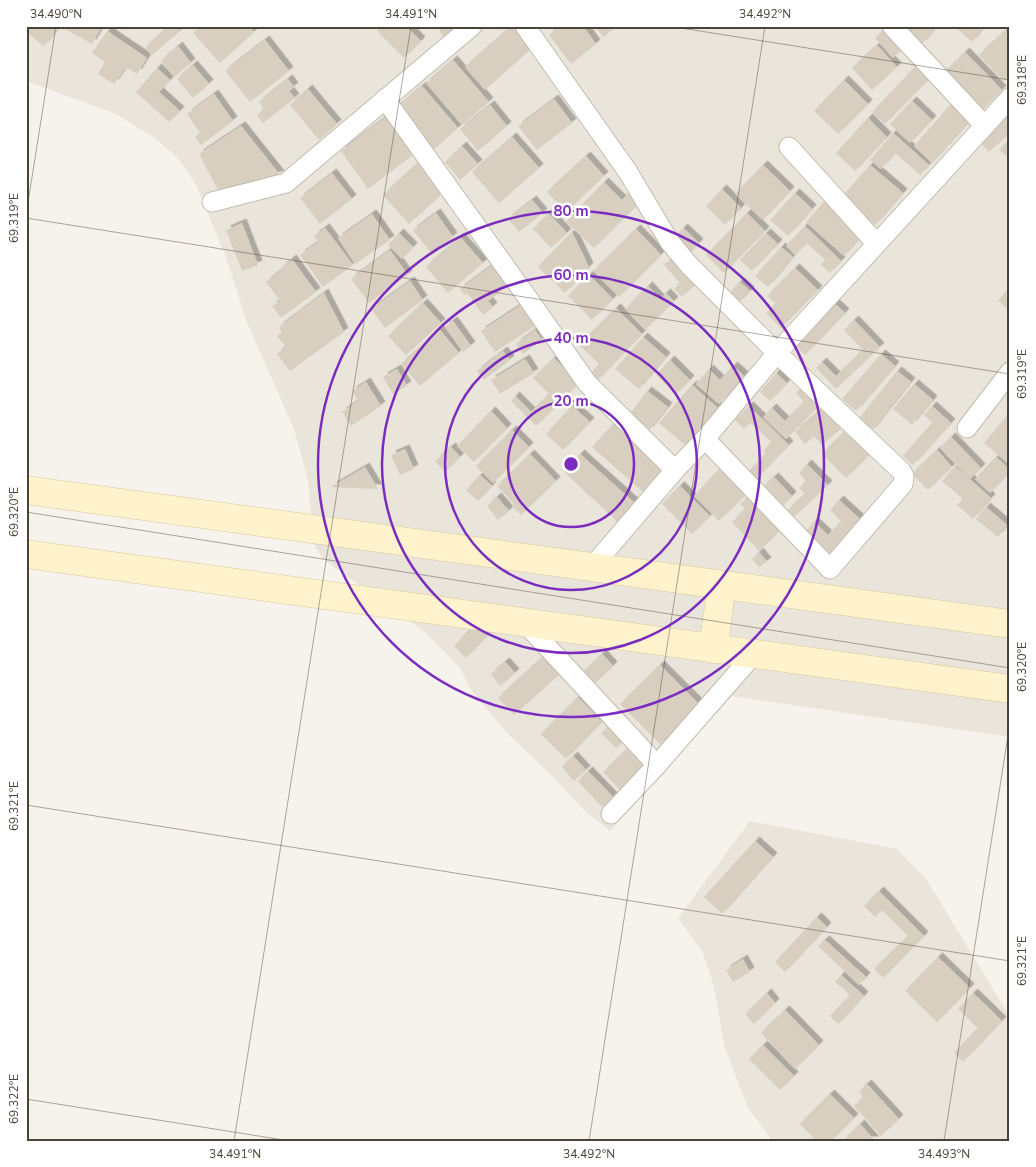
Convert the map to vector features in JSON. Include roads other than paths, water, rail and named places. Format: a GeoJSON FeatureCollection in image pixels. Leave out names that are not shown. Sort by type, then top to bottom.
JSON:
{"type":"FeatureCollection","features":[{"type":"Feature","properties":{"kind":"street"},"geometry":{"type":"LineString","coordinates":[[212,202],[286,183],[472,26]]}},
{"type":"Feature","properties":{"kind":"street"},"geometry":{"type":"LineString","coordinates":[[525,26],[628,172],[669,241],[689,265],[777,353],[901,471],[904,476],[903,484],[830,569],[705,439]]}},
{"type":"Feature","properties":{"kind":"street"},"geometry":{"type":"LineString","coordinates":[[892,26],[984,125]]}},
{"type":"Feature","properties":{"kind":"street"},"geometry":{"type":"LineString","coordinates":[[592,567],[675,470],[705,439],[777,353],[1010,98]]}},
{"type":"Feature","properties":{"kind":"street"},"geometry":{"type":"LineString","coordinates":[[385,100],[587,383],[675,470]]}},
{"type":"Feature","properties":{"kind":"street"},"geometry":{"type":"LineString","coordinates":[[789,148],[876,243]]}},
{"type":"Feature","properties":{"kind":"street"},"geometry":{"type":"LineString","coordinates":[[967,428],[1010,372]]}},
{"type":"Feature","properties":{"kind":"street"},"geometry":{"type":"LineString","coordinates":[[26,490],[1010,624]]}},
{"type":"Feature","properties":{"kind":"street"},"geometry":{"type":"LineString","coordinates":[[26,554],[1010,689]]}},
{"type":"Feature","properties":{"kind":"street"},"geometry":{"type":"LineString","coordinates":[[713,649],[722,585]]}},
{"type":"Feature","properties":{"kind":"street"},"geometry":{"type":"LineString","coordinates":[[526,624],[657,765]]}},
{"type":"Feature","properties":{"kind":"street"},"geometry":{"type":"LineString","coordinates":[[611,814],[657,765],[754,654]]}}]}
